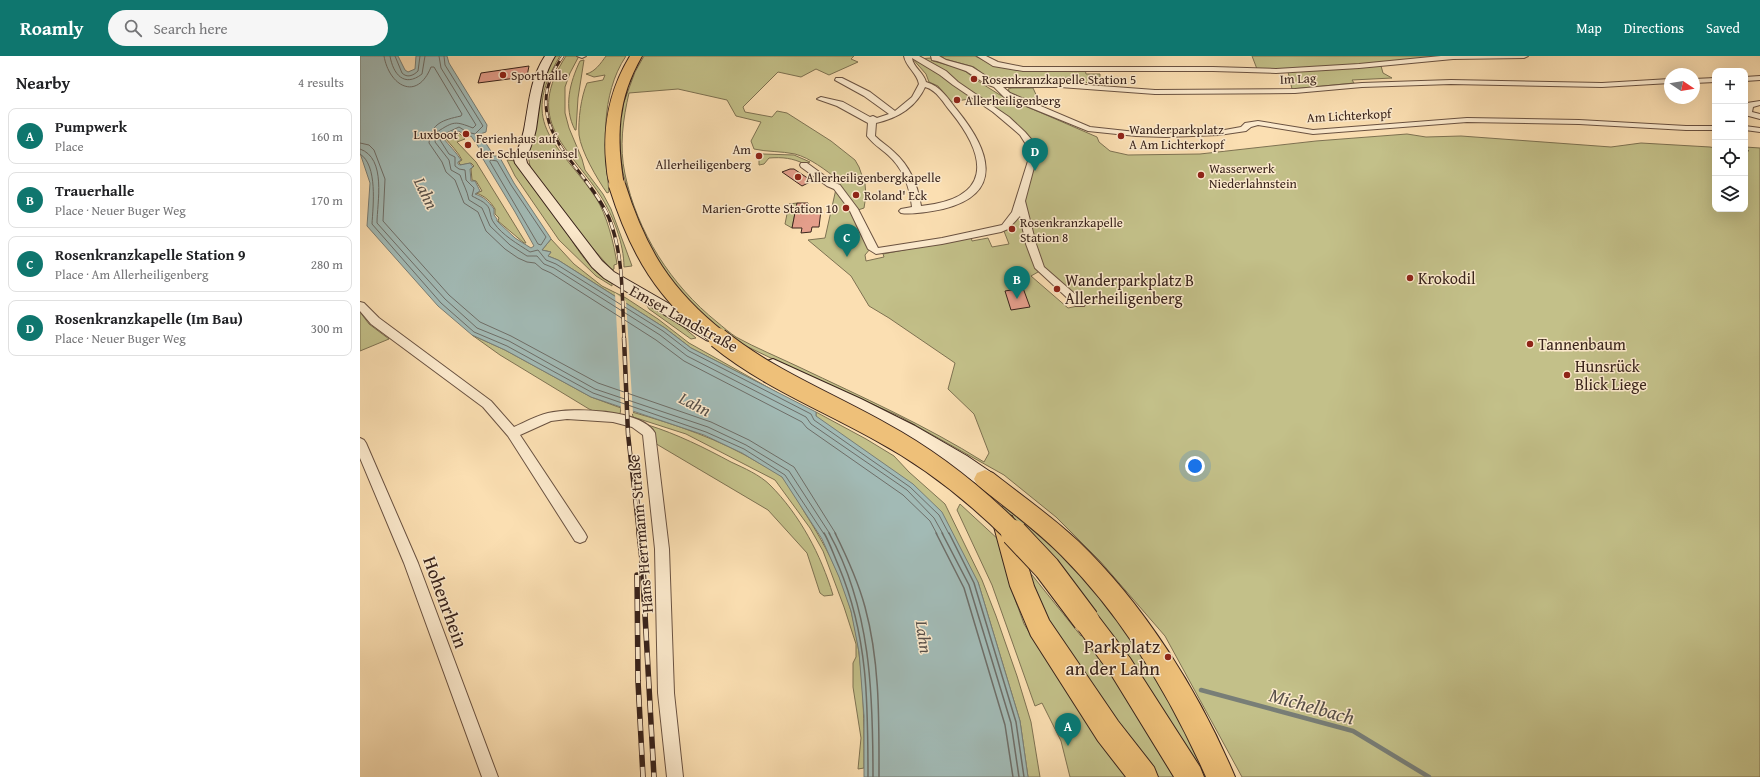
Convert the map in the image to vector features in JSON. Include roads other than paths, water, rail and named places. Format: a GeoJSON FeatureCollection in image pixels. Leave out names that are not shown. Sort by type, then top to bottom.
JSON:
{"type":"FeatureCollection","features":[{"type":"Feature","properties":{"kind":"main road"},"geometry":{"type":"LineString","coordinates":[[636,56],[621,83],[615,102],[611,142],[616,185],[627,220],[649,265],[670,293],[697,321],[752,363],[899,442],[949,476],[993,513],[1022,541],[1069,595],[1121,667],[1190,777]]}},
{"type":"Feature","properties":{"kind":"main road"},"geometry":{"type":"LineString","coordinates":[[985,479],[1008,531],[1022,586],[1040,628],[1108,731],[1144,777]]}},
{"type":"Feature","properties":{"kind":"main road"},"geometry":{"type":"LineString","coordinates":[[985,479],[1048,530],[1079,558],[1108,592],[1154,655],[1187,707],[1221,777]]}},
{"type":"Feature","properties":{"kind":"street","name":"Emser Landstraße"},"geometry":{"type":"LineString","coordinates":[[550,56],[541,71],[537,82],[530,130],[520,159],[528,173],[597,264],[609,275],[700,330],[889,421],[951,456],[985,479]]}},
{"type":"Feature","properties":{"kind":"street"},"geometry":{"type":"LineString","coordinates":[[821,99],[840,104],[873,120],[881,120],[894,114],[907,107],[914,100],[923,84],[920,75],[909,62],[908,56]]}},
{"type":"Feature","properties":{"kind":"street"},"geometry":{"type":"LineString","coordinates":[[804,165],[830,184],[837,187],[853,209],[873,249],[879,252],[1002,228],[1011,220],[1021,201],[1025,182],[1034,159],[1033,150],[1028,140],[1014,125],[978,98],[955,84],[942,72],[914,56]]}},
{"type":"Feature","properties":{"kind":"street","name":"Im Lag"},"geometry":{"type":"LineString","coordinates":[[935,56],[935,58],[943,62],[968,68],[987,82],[997,85],[1060,85],[1154,92],[1295,91],[1362,85],[1451,82],[1602,85],[1664,82]]}},
{"type":"Feature","properties":{"kind":"street"},"geometry":{"type":"LineString","coordinates":[[981,56],[995,63],[1028,69],[1205,69],[1276,72],[1452,57],[1524,56]]}},
{"type":"Feature","properties":{"kind":"street"},"geometry":{"type":"LineString","coordinates":[[1748,79],[1760,78]]}},
{"type":"Feature","properties":{"kind":"street"},"geometry":{"type":"LineString","coordinates":[[839,80],[867,94],[894,114]]}},
{"type":"Feature","properties":{"kind":"street"},"geometry":{"type":"LineString","coordinates":[[1700,81],[1712,80]]}},
{"type":"Feature","properties":{"kind":"street"},"geometry":{"type":"LineString","coordinates":[[904,211],[949,204],[962,198],[974,188],[982,165],[978,149],[972,136],[962,122],[935,88],[923,84]]}},
{"type":"Feature","properties":{"kind":"street","name":"Am Lichterkopf"},"geometry":{"type":"LineString","coordinates":[[997,85],[1007,94],[1088,129],[1136,134],[1143,133],[1166,135],[1219,133],[1258,123],[1313,132],[1467,120],[1579,122],[1712,128]]}},
{"type":"Feature","properties":{"kind":"street"},"geometry":{"type":"LineString","coordinates":[[1760,103],[1750,105],[1748,113],[1760,116]]}},
{"type":"Feature","properties":{"kind":"street"},"geometry":{"type":"LineString","coordinates":[[873,120],[871,136],[894,155],[904,169],[916,200],[917,209]]}},
{"type":"Feature","properties":{"kind":"street"},"geometry":{"type":"LineString","coordinates":[[1748,128],[1760,130]]}},
{"type":"Feature","properties":{"kind":"street"},"geometry":{"type":"LineString","coordinates":[[1021,201],[1030,244],[1040,268],[1080,304]]}},
{"type":"Feature","properties":{"kind":"street"},"geometry":{"type":"LineString","coordinates":[[360,305],[375,321],[487,404],[512,433],[580,537]]}},
{"type":"Feature","properties":{"kind":"street","name":"Hans-Herrmann-Straße"},"geometry":{"type":"LineString","coordinates":[[512,433],[549,416],[567,414],[613,416],[636,423],[649,433],[662,549],[666,693],[675,777]]}},
{"type":"Feature","properties":{"kind":"street","name":"Hohenrhein"},"geometry":{"type":"LineString","coordinates":[[360,443],[411,563],[490,777]]}},
{"type":"Feature","properties":{"kind":"water","name":"Lahn"},"geometry":{"type":"Polygon","coordinates":[[[360,56],[398,56],[405,70],[408,72],[415,69],[416,56],[447,56],[449,63],[487,125],[486,132],[480,134],[494,156],[499,156],[514,183],[550,237],[551,239],[542,250],[551,252],[548,256],[558,260],[665,328],[691,348],[816,412],[816,416],[913,484],[942,512],[978,582],[1020,721],[1028,777],[864,777],[864,716],[859,652],[851,611],[839,577],[822,539],[782,477],[742,453],[704,435],[591,397],[505,350],[472,335],[438,306],[367,226],[370,183],[360,153],[360,56]],[[459,131],[443,138],[461,160],[458,164],[470,163],[473,167],[470,169],[471,181],[475,181],[480,191],[475,194],[483,198],[492,206],[497,221],[515,238],[531,248],[534,246],[483,159],[486,158],[471,136],[467,137],[459,131]]]}},
{"type":"Feature","properties":{"kind":"waterway","name":"Michelbach"},"geometry":{"type":"LineString","coordinates":[[1201,690],[1353,731],[1429,777]]}},
{"type":"Feature","properties":{"kind":"railway"},"geometry":{"type":"LineString","coordinates":[[563,56],[553,72],[547,91],[546,105],[548,119],[553,133],[568,158],[587,182]]}},
{"type":"Feature","properties":{"kind":"railway"},"geometry":{"type":"LineString","coordinates":[[586,181],[604,208],[614,232],[620,262],[624,339]]}},
{"type":"Feature","properties":{"kind":"railway"},"geometry":{"type":"LineString","coordinates":[[624,338],[628,434],[639,534]]}},
{"type":"Feature","properties":{"kind":"railway"},"geometry":{"type":"LineString","coordinates":[[639,533],[642,560],[654,777]]}},
{"type":"Feature","properties":{"kind":"railway"},"geometry":{"type":"LineString","coordinates":[[637,575],[638,681],[643,777]]}},
{"type":"Feature","properties":{"kind":"place","name":"Sporthalle"},"geometry":{"type":"Point","coordinates":[503,75]}},
{"type":"Feature","properties":{"kind":"place","name":"Rosenkranzkapelle Station 5"},"geometry":{"type":"Point","coordinates":[974,79]}},
{"type":"Feature","properties":{"kind":"place","name":"Allerheiligenberg"},"geometry":{"type":"Point","coordinates":[957,100]}},
{"type":"Feature","properties":{"kind":"place","name":"Luxboot"},"geometry":{"type":"Point","coordinates":[466,134]}},
{"type":"Feature","properties":{"kind":"place","name":"Wanderparkplatz A Am Lichterkopf"},"geometry":{"type":"Point","coordinates":[1121,136]}},
{"type":"Feature","properties":{"kind":"place","name":"Ferienhaus auf der Schleuseninsel"},"geometry":{"type":"Point","coordinates":[468,145]}},
{"type":"Feature","properties":{"kind":"place","name":"Am Allerheiligenberg"},"geometry":{"type":"Point","coordinates":[759,156]}},
{"type":"Feature","properties":{"kind":"place","name":"Rosenkranzkapelle (Im Bau)"},"geometry":{"type":"Point","coordinates":[1035,171]}},
{"type":"Feature","properties":{"kind":"place","name":"Wasserwerk Niederlahnstein"},"geometry":{"type":"Point","coordinates":[1201,175]}},
{"type":"Feature","properties":{"kind":"place","name":"Allerheiligenbergkapelle"},"geometry":{"type":"Point","coordinates":[798,177]}},
{"type":"Feature","properties":{"kind":"place","name":"Roland' Eck"},"geometry":{"type":"Point","coordinates":[856,195]}},
{"type":"Feature","properties":{"kind":"place","name":"Marien-Grotte Station 10"},"geometry":{"type":"Point","coordinates":[846,208]}},
{"type":"Feature","properties":{"kind":"place","name":"Rosenkranzkapelle Station 8"},"geometry":{"type":"Point","coordinates":[1012,229]}},
{"type":"Feature","properties":{"kind":"place","name":"Rosenkranzkapelle Station 9"},"geometry":{"type":"Point","coordinates":[847,257]}},
{"type":"Feature","properties":{"kind":"place","name":"Krokodil"},"geometry":{"type":"Point","coordinates":[1410,278]}},
{"type":"Feature","properties":{"kind":"place","name":"Wanderparkplatz B Allerheiligenberg"},"geometry":{"type":"Point","coordinates":[1057,289]}},
{"type":"Feature","properties":{"kind":"place","name":"Trauerhalle"},"geometry":{"type":"Point","coordinates":[1017,299]}},
{"type":"Feature","properties":{"kind":"place","name":"Tannenbaum"},"geometry":{"type":"Point","coordinates":[1530,344]}},
{"type":"Feature","properties":{"kind":"place","name":"Hunsrück Blick Liege"},"geometry":{"type":"Point","coordinates":[1567,375]}},
{"type":"Feature","properties":{"kind":"place","name":"Parkplatz an der Lahn"},"geometry":{"type":"Point","coordinates":[1168,657]}},
{"type":"Feature","properties":{"kind":"place","name":"Pumpwerk"},"geometry":{"type":"Point","coordinates":[1068,746]}}]}
